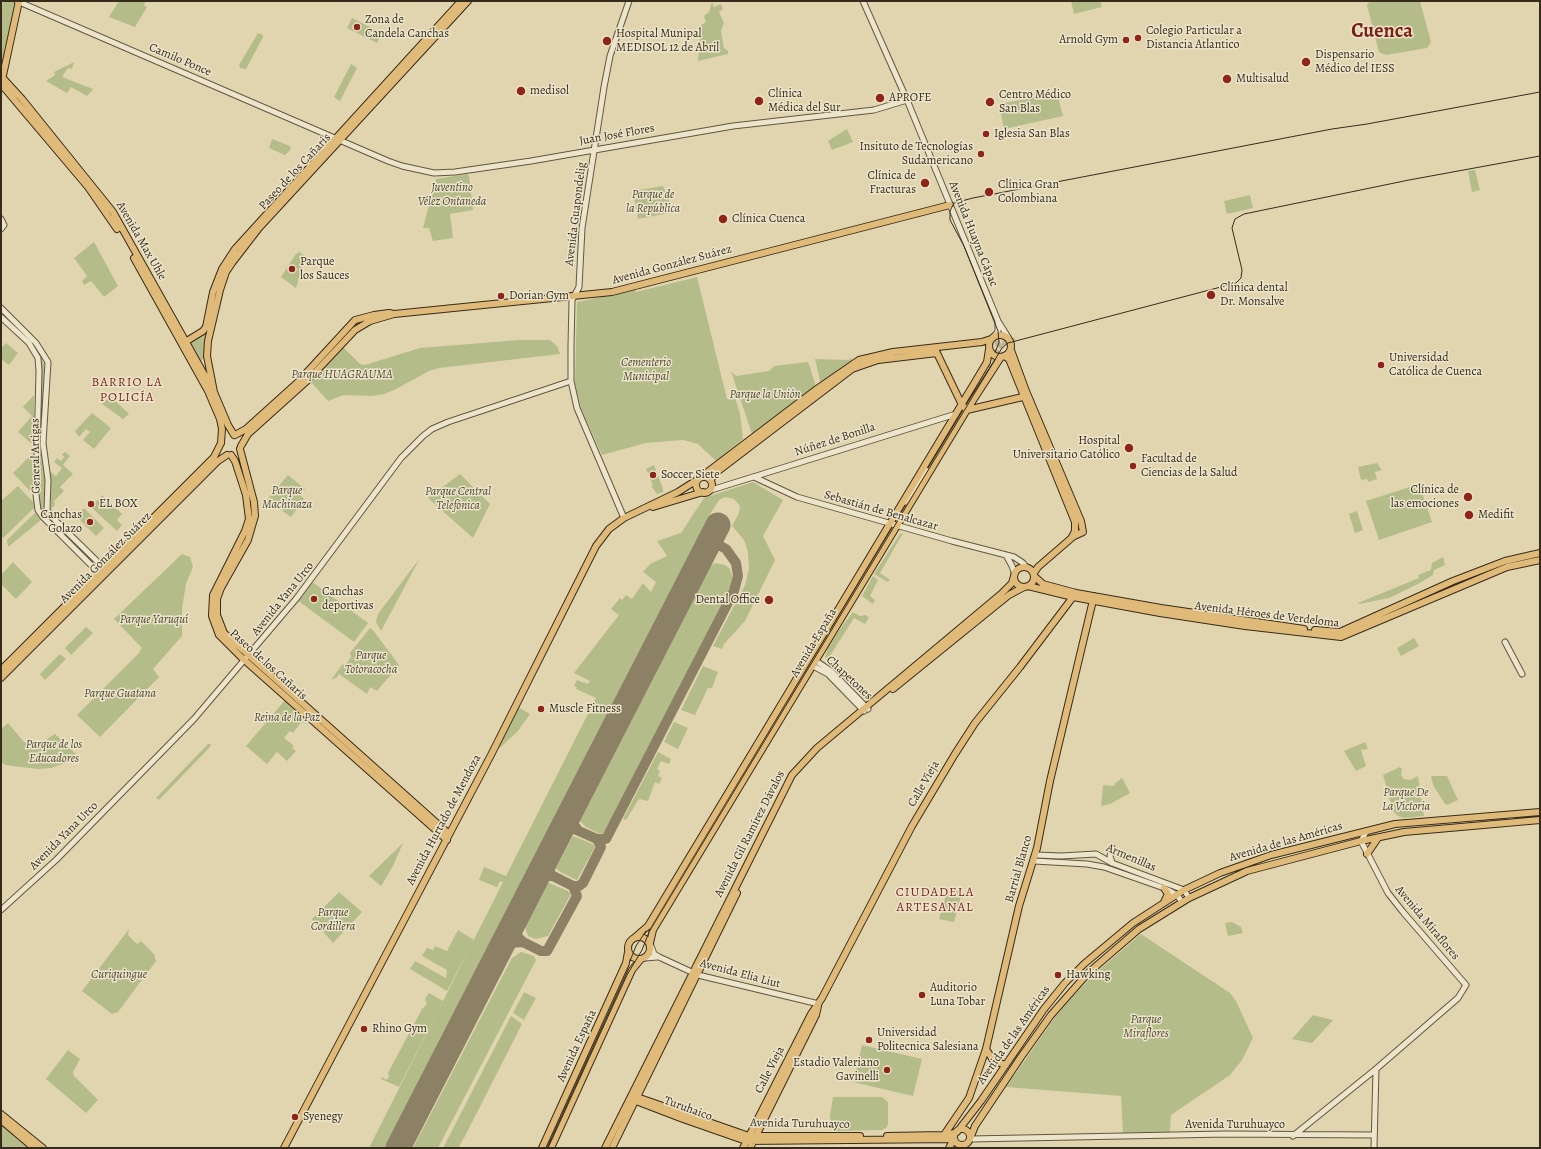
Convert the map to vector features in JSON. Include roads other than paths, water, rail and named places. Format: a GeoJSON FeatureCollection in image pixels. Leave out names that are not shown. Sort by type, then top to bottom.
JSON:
{"type":"FeatureCollection","features":[{"type":"Feature","properties":{"kind":"main road"},"geometry":{"type":"LineString","coordinates":[[1,81],[18,1]]}},
{"type":"Feature","properties":{"kind":"main road","name":"Paseo de los Cañaris"},"geometry":{"type":"LineString","coordinates":[[200,333],[206,328],[213,292],[222,269],[235,249],[468,1]]}},
{"type":"Feature","properties":{"kind":"main road","name":"Paseo de los Cañaris"},"geometry":{"type":"LineString","coordinates":[[214,392],[208,356],[210,329],[226,272],[239,252],[259,228],[459,2]]}},
{"type":"Feature","properties":{"kind":"main road","name":"Avenida Max Uhle"},"geometry":{"type":"LineString","coordinates":[[1,81],[22,98],[113,212],[180,331],[184,343]]}},
{"type":"Feature","properties":{"kind":"main road","name":"Avenida Max Uhle"},"geometry":{"type":"LineString","coordinates":[[1,81],[108,214],[197,366],[214,392],[228,425],[235,435]]}},
{"type":"Feature","properties":{"kind":"main road","name":"Avenida González Suárez"},"geometry":{"type":"LineString","coordinates":[[241,448],[248,434],[308,380],[355,330],[370,321],[394,314],[612,292],[950,205]]}},
{"type":"Feature","properties":{"kind":"main road","name":"Avenida González Suárez"},"geometry":{"type":"LineString","coordinates":[[235,435],[246,429],[301,379],[355,320],[374,315],[394,314]]}},
{"type":"Feature","properties":{"kind":"main road"},"geometry":{"type":"LineString","coordinates":[[180,331],[189,334],[200,333]]}},
{"type":"Feature","properties":{"kind":"main road"},"geometry":{"type":"LineString","coordinates":[[184,343],[200,333]]}},
{"type":"Feature","properties":{"kind":"main road"},"geometry":{"type":"LineString","coordinates":[[1026,396],[1011,350],[1011,343],[1008,337],[1000,334],[992,338],[990,349],[993,354],[1009,359],[1026,396],[1058,474],[1075,522],[1075,531],[1072,537]]}},
{"type":"Feature","properties":{"kind":"main road","name":"Avenida Hurtado de Mendoza"},"geometry":{"type":"LineString","coordinates":[[711,481],[713,475],[852,369],[878,360],[936,351],[992,338]]}},
{"type":"Feature","properties":{"kind":"main road","name":"Avenida España"},"geometry":{"type":"LineString","coordinates":[[633,939],[648,926],[962,405],[989,358],[990,349]]}},
{"type":"Feature","properties":{"kind":"main road"},"geometry":{"type":"LineString","coordinates":[[1003,357],[1011,350]]}},
{"type":"Feature","properties":{"kind":"main road"},"geometry":{"type":"LineString","coordinates":[[936,351],[962,405],[969,408],[1026,396]]}},
{"type":"Feature","properties":{"kind":"main road","name":"Avenida Hurtado de Mendoza"},"geometry":{"type":"LineString","coordinates":[[284,1148],[491,754],[593,551],[609,529],[624,518],[678,492],[699,478],[853,363],[866,357],[936,351]]}},
{"type":"Feature","properties":{"kind":"main road"},"geometry":{"type":"LineString","coordinates":[[197,366],[208,356]]}},
{"type":"Feature","properties":{"kind":"main road","name":"Avenida España"},"geometry":{"type":"LineString","coordinates":[[650,945],[653,930],[969,408],[1003,357]]}},
{"type":"Feature","properties":{"kind":"main road","name":"Avenida Max Uhle"},"geometry":{"type":"LineString","coordinates":[[197,366],[220,419],[222,429],[220,444]]}},
{"type":"Feature","properties":{"kind":"main road"},"geometry":{"type":"LineString","coordinates":[[235,435],[240,439],[241,448],[236,454],[229,455],[223,451],[220,444],[226,436],[235,435]]}},
{"type":"Feature","properties":{"kind":"main road","name":"Avenida González Suárez"},"geometry":{"type":"LineString","coordinates":[[1,678],[214,457],[220,444]]}},
{"type":"Feature","properties":{"kind":"main road","name":"Paseo de los Cañaris"},"geometry":{"type":"LineString","coordinates":[[241,448],[254,502],[254,521],[248,540],[221,588],[216,606],[219,621],[224,633],[247,658]]}},
{"type":"Feature","properties":{"kind":"main road","name":"Paseo de los Cañaris"},"geometry":{"type":"LineString","coordinates":[[229,455],[235,462],[246,495],[249,519],[245,532],[215,590],[212,611],[219,635],[247,658],[448,837]]}},
{"type":"Feature","properties":{"kind":"main road","name":"Avenida González Suárez"},"geometry":{"type":"LineString","coordinates":[[1,670],[218,461],[229,455]]}},
{"type":"Feature","properties":{"kind":"main road","name":"Avenida Gil Ramírez Dávalos"},"geometry":{"type":"LineString","coordinates":[[865,709],[1009,595],[1032,583],[1034,575],[1047,559],[1079,532],[1082,526],[1058,474]]}},
{"type":"Feature","properties":{"kind":"main road"},"geometry":{"type":"LineString","coordinates":[[706,477],[711,481],[711,487],[705,492],[696,488],[699,478],[706,477]]}},
{"type":"Feature","properties":{"kind":"main road","name":"Avenida Hurtado de Mendoza"},"geometry":{"type":"LineString","coordinates":[[633,513],[705,492]]}},
{"type":"Feature","properties":{"kind":"main road","name":"Avenida Héroes de Verdeloma"},"geometry":{"type":"LineString","coordinates":[[1026,587],[1282,626],[1340,632],[1497,564],[1540,553]]}},
{"type":"Feature","properties":{"kind":"main road","name":"Avenida Gil Ramírez Dávalos"},"geometry":{"type":"LineString","coordinates":[[612,1148],[695,974],[740,884],[795,777],[807,760],[1001,594],[1012,582],[1018,569],[1047,559]]}},
{"type":"Feature","properties":{"kind":"main road","name":"Avenida Héroes de Verdeloma"},"geometry":{"type":"LineString","coordinates":[[1093,598],[1160,613],[1245,626],[1341,637],[1507,567],[1540,560]]}},
{"type":"Feature","properties":{"kind":"main road"},"geometry":{"type":"LineString","coordinates":[[1027,567],[1034,575]]}},
{"type":"Feature","properties":{"kind":"main road"},"geometry":{"type":"LineString","coordinates":[[1014,575],[1016,582],[1026,587]]}},
{"type":"Feature","properties":{"kind":"main road","name":"Avenida Héroes de Verdeloma"},"geometry":{"type":"LineString","coordinates":[[1034,575],[1042,584],[1075,595]]}},
{"type":"Feature","properties":{"kind":"main road","name":"Calle Vieja"},"geometry":{"type":"LineString","coordinates":[[743,1148],[751,1138],[816,1015],[819,1004],[912,826],[955,754],[975,723],[1075,595]]}},
{"type":"Feature","properties":{"kind":"main road","name":"Barrial Blanco"},"geometry":{"type":"LineString","coordinates":[[944,1135],[968,1098],[986,1049],[1019,906],[1036,855],[1050,781],[1093,598]]}},
{"type":"Feature","properties":{"kind":"main road","name":"Avenida de las Américas"},"geometry":{"type":"LineString","coordinates":[[948,1148],[955,1134],[981,1101],[1044,1009],[1074,973],[1110,941],[1164,902],[1184,890],[1220,873],[1252,861],[1307,845],[1395,824],[1427,820],[1540,812]]}},
{"type":"Feature","properties":{"kind":"main road","name":"Avenida de las Américas"},"geometry":{"type":"LineString","coordinates":[[966,1144],[975,1126],[991,1101],[1051,1015],[1088,974],[1139,929],[1189,898],[1247,872],[1361,841],[1404,832],[1540,820]]}},
{"type":"Feature","properties":{"kind":"main road"},"geometry":{"type":"LineString","coordinates":[[1367,854],[1378,838]]}},
{"type":"Feature","properties":{"kind":"main road"},"geometry":{"type":"LineString","coordinates":[[1164,888],[1168,894],[1164,902]]}},
{"type":"Feature","properties":{"kind":"main road"},"geometry":{"type":"LineString","coordinates":[[642,937],[650,945],[650,953],[643,959],[632,957],[628,952],[629,945],[633,939],[642,937]]}},
{"type":"Feature","properties":{"kind":"main road","name":"Avenida España"},"geometry":{"type":"LineString","coordinates":[[542,1148],[626,963],[628,952]]}},
{"type":"Feature","properties":{"kind":"main road","name":"Avenida España"},"geometry":{"type":"LineString","coordinates":[[551,1148],[632,970],[643,959]]}},
{"type":"Feature","properties":{"kind":"main road"},"geometry":{"type":"LineString","coordinates":[[986,1049],[993,1060],[1005,1065]]}},
{"type":"Feature","properties":{"kind":"main road","name":"Avenida Gil Ramírez Dávalos"},"geometry":{"type":"LineString","coordinates":[[605,1148],[635,1098]]}},
{"type":"Feature","properties":{"kind":"main road","name":"Avenida Turuhuayco"},"geometry":{"type":"LineString","coordinates":[[635,1098],[751,1138],[939,1139]]}},
{"type":"Feature","properties":{"kind":"main road"},"geometry":{"type":"LineString","coordinates":[[1,1114],[42,1148]]}},
{"type":"Feature","properties":{"kind":"main road"},"geometry":{"type":"LineString","coordinates":[[1,1120],[34,1148]]}},
{"type":"Feature","properties":{"kind":"main road"},"geometry":{"type":"LineString","coordinates":[[939,1139],[955,1134],[960,1130],[966,1130],[969,1133],[966,1144],[958,1144],[955,1134]]}},
{"type":"Feature","properties":{"kind":"main road"},"geometry":{"type":"LineString","coordinates":[[944,1135],[955,1134]]}},
{"type":"Feature","properties":{"kind":"main road","name":"Avenida Turuhuayco"},"geometry":{"type":"LineString","coordinates":[[751,1138],[944,1135]]}},
{"type":"Feature","properties":{"kind":"main road","name":"Calle Vieja"},"geometry":{"type":"LineString","coordinates":[[750,1148],[751,1138]]}},
{"type":"Feature","properties":{"kind":"main road"},"geometry":{"type":"LineString","coordinates":[[939,1139],[948,1148]]}},
{"type":"Feature","properties":{"kind":"street","name":"Camilo Ponce"},"geometry":{"type":"LineString","coordinates":[[18,1],[337,139]]}},
{"type":"Feature","properties":{"kind":"street","name":"Avenida Guapondelig"},"geometry":{"type":"LineString","coordinates":[[624,518],[577,408],[571,381],[572,300],[579,287],[581,234],[610,56],[629,1]]}},
{"type":"Feature","properties":{"kind":"street","name":"Avenida Huayna Cápac"},"geometry":{"type":"LineString","coordinates":[[863,1],[907,100],[998,321],[1008,337]]}},
{"type":"Feature","properties":{"kind":"street","name":"Juan José Flores"},"geometry":{"type":"LineString","coordinates":[[337,139],[395,164],[418,170],[442,173],[470,170],[594,150],[733,126],[874,110],[907,100]]}},
{"type":"Feature","properties":{"kind":"street"},"geometry":{"type":"LineString","coordinates":[[2,219],[2,230]]}},
{"type":"Feature","properties":{"kind":"street"},"geometry":{"type":"LineString","coordinates":[[1,308],[36,342],[48,362]]}},
{"type":"Feature","properties":{"kind":"street"},"geometry":{"type":"LineString","coordinates":[[1,317],[29,343],[38,358],[48,362]]}},
{"type":"Feature","properties":{"kind":"street"},"geometry":{"type":"LineString","coordinates":[[992,338],[998,332],[998,321]]}},
{"type":"Feature","properties":{"kind":"street","name":"General Artigas"},"geometry":{"type":"LineString","coordinates":[[38,358],[37,502],[40,513],[58,527],[103,572]]}},
{"type":"Feature","properties":{"kind":"street","name":"General Artigas"},"geometry":{"type":"LineString","coordinates":[[48,362],[43,443],[48,480],[47,507],[50,515],[58,527]]}},
{"type":"Feature","properties":{"kind":"street","name":"Avenida Yana Urco"},"geometry":{"type":"LineString","coordinates":[[1,910],[56,860],[194,719],[309,584],[401,458],[423,436],[432,429],[448,422],[571,381]]}},
{"type":"Feature","properties":{"kind":"street","name":"Núñez de Bonilla"},"geometry":{"type":"LineString","coordinates":[[705,492],[720,486],[754,477],[956,414]]}},
{"type":"Feature","properties":{"kind":"street","name":"Avenida España"},"geometry":{"type":"LineString","coordinates":[[891,521],[909,498],[926,470]]}},
{"type":"Feature","properties":{"kind":"street","name":"Sebastián de Benalcazar"},"geometry":{"type":"LineString","coordinates":[[754,477],[797,497],[891,521],[897,526],[1006,555],[1020,560],[1027,567]]}},
{"type":"Feature","properties":{"kind":"street"},"geometry":{"type":"LineString","coordinates":[[711,481],[720,486]]}},
{"type":"Feature","properties":{"kind":"street"},"geometry":{"type":"LineString","coordinates":[[1006,555],[1014,575]]}},
{"type":"Feature","properties":{"kind":"street"},"geometry":{"type":"LineString","coordinates":[[1505,642],[1522,674]]}},
{"type":"Feature","properties":{"kind":"street","name":"Chapetones"},"geometry":{"type":"LineString","coordinates":[[814,663],[831,671],[865,709]]}},
{"type":"Feature","properties":{"kind":"street"},"geometry":{"type":"LineString","coordinates":[[1361,841],[1362,835],[1369,830]]}},
{"type":"Feature","properties":{"kind":"street","name":"Avenida Miraflores"},"geometry":{"type":"LineString","coordinates":[[1361,841],[1388,893],[1466,985]]}},
{"type":"Feature","properties":{"kind":"street"},"geometry":{"type":"LineString","coordinates":[[1112,848],[1110,856],[1112,863]]}},
{"type":"Feature","properties":{"kind":"street","name":"Armenillas"},"geometry":{"type":"LineString","coordinates":[[1036,855],[1062,856],[1096,854],[1112,863],[1184,890]]}},
{"type":"Feature","properties":{"kind":"street","name":"Armenillas"},"geometry":{"type":"LineString","coordinates":[[1034,861],[1087,864],[1104,867],[1177,894]]}},
{"type":"Feature","properties":{"kind":"street"},"geometry":{"type":"LineString","coordinates":[[1184,890],[1189,898]]}},
{"type":"Feature","properties":{"kind":"street"},"geometry":{"type":"LineString","coordinates":[[1177,894],[1182,902]]}},
{"type":"Feature","properties":{"kind":"street"},"geometry":{"type":"LineString","coordinates":[[650,945],[654,954],[659,957]]}},
{"type":"Feature","properties":{"kind":"street","name":"Avenida Elia Liut"},"geometry":{"type":"LineString","coordinates":[[643,959],[659,957],[695,974],[819,1004]]}},
{"type":"Feature","properties":{"kind":"street","name":"Avenida Turuhuayco"},"geometry":{"type":"LineString","coordinates":[[966,1144],[1226,1134],[1293,1136],[1376,1069],[1458,998],[1466,985]]}},
{"type":"Feature","properties":{"kind":"street"},"geometry":{"type":"LineString","coordinates":[[1374,1148],[1376,1069]]}},
{"type":"Feature","properties":{"kind":"street"},"geometry":{"type":"LineString","coordinates":[[1293,1136],[1374,1135]]}},
{"type":"Feature","properties":{"kind":"tunnel"},"geometry":{"type":"LineString","coordinates":[[980,344],[1002,343],[1016,340]]}},
{"type":"Feature","properties":{"kind":"tunnel"},"geometry":{"type":"LineString","coordinates":[[926,470],[1002,343]]}},
{"type":"Feature","properties":{"kind":"tram line"},"geometry":{"type":"LineString","coordinates":[[995,352],[999,343],[998,331],[964,246],[950,220],[950,211],[954,203],[973,198],[1332,129],[1367,124],[1540,92]]}},
{"type":"Feature","properties":{"kind":"tram line"},"geometry":{"type":"LineString","coordinates":[[548,1148],[627,975],[642,950],[649,932],[1002,348],[1008,343],[1236,283],[1241,278],[1242,270],[1232,228],[1235,219],[1244,214],[1409,180],[1540,156]]}},
{"type":"Feature","properties":{"kind":"tram line"},"geometry":{"type":"LineString","coordinates":[[630,961],[636,946],[646,931]]}},
{"type":"Feature","properties":{"kind":"place","name":"Zona de Candela Canchas"},"geometry":{"type":"Point","coordinates":[357,27]}},
{"type":"Feature","properties":{"kind":"place","name":"Colegio Particular a Distancia Atlantico"},"geometry":{"type":"Point","coordinates":[1138,38]}},
{"type":"Feature","properties":{"kind":"place","name":"Arnold Gym"},"geometry":{"type":"Point","coordinates":[1126,40]}},
{"type":"Feature","properties":{"kind":"place","name":"Hospital Munipal MEDISOL 12 de Abril"},"geometry":{"type":"Point","coordinates":[607,41]}},
{"type":"Feature","properties":{"kind":"place","name":"Dispensario Médico del IESS"},"geometry":{"type":"Point","coordinates":[1306,62]}},
{"type":"Feature","properties":{"kind":"place","name":"Multisalud"},"geometry":{"type":"Point","coordinates":[1227,79]}},
{"type":"Feature","properties":{"kind":"place","name":"medisol"},"geometry":{"type":"Point","coordinates":[521,91]}},
{"type":"Feature","properties":{"kind":"place","name":"APROFE"},"geometry":{"type":"Point","coordinates":[880,98]}},
{"type":"Feature","properties":{"kind":"place","name":"Clínica Médica del Sur"},"geometry":{"type":"Point","coordinates":[759,101]}},
{"type":"Feature","properties":{"kind":"place","name":"Centro Médico San Blas"},"geometry":{"type":"Point","coordinates":[990,102]}},
{"type":"Feature","properties":{"kind":"place","name":"Iglesia San Blas"},"geometry":{"type":"Point","coordinates":[986,134]}},
{"type":"Feature","properties":{"kind":"place","name":"Insituto de Tecnologías Sudamericano"},"geometry":{"type":"Point","coordinates":[981,154]}},
{"type":"Feature","properties":{"kind":"place","name":"Clínica de Fracturas"},"geometry":{"type":"Point","coordinates":[925,183]}},
{"type":"Feature","properties":{"kind":"place","name":"Clínica Gran Colombiana"},"geometry":{"type":"Point","coordinates":[989,192]}},
{"type":"Feature","properties":{"kind":"place","name":"Clínica Cuenca"},"geometry":{"type":"Point","coordinates":[723,219]}},
{"type":"Feature","properties":{"kind":"place","name":"Parque los Sauces"},"geometry":{"type":"Point","coordinates":[292,269]}},
{"type":"Feature","properties":{"kind":"place","name":"Clínica dental Dr. Monsalve"},"geometry":{"type":"Point","coordinates":[1211,295]}},
{"type":"Feature","properties":{"kind":"place","name":"Dorian Gym"},"geometry":{"type":"Point","coordinates":[501,296]}},
{"type":"Feature","properties":{"kind":"place","name":"Universidad Católica de Cuenca"},"geometry":{"type":"Point","coordinates":[1381,365]}},
{"type":"Feature","properties":{"kind":"place","name":"Hospital Universitario Católico"},"geometry":{"type":"Point","coordinates":[1129,448]}},
{"type":"Feature","properties":{"kind":"place","name":"Facultad de Ciencias de la Salud"},"geometry":{"type":"Point","coordinates":[1133,466]}},
{"type":"Feature","properties":{"kind":"place","name":"Soccer Siete"},"geometry":{"type":"Point","coordinates":[653,475]}},
{"type":"Feature","properties":{"kind":"place","name":"Clínica de las emociones"},"geometry":{"type":"Point","coordinates":[1468,497]}},
{"type":"Feature","properties":{"kind":"place","name":"EL BOX"},"geometry":{"type":"Point","coordinates":[91,504]}},
{"type":"Feature","properties":{"kind":"place","name":"Medifit"},"geometry":{"type":"Point","coordinates":[1469,515]}},
{"type":"Feature","properties":{"kind":"place","name":"Canchas Golazo"},"geometry":{"type":"Point","coordinates":[90,522]}},
{"type":"Feature","properties":{"kind":"place","name":"Canchas deportivas"},"geometry":{"type":"Point","coordinates":[314,599]}},
{"type":"Feature","properties":{"kind":"place","name":"Dental Office"},"geometry":{"type":"Point","coordinates":[769,600]}},
{"type":"Feature","properties":{"kind":"place","name":"Muscle Fitness"},"geometry":{"type":"Point","coordinates":[541,709]}},
{"type":"Feature","properties":{"kind":"place","name":"Hawking"},"geometry":{"type":"Point","coordinates":[1058,975]}},
{"type":"Feature","properties":{"kind":"place","name":"Auditorio Luna Tobar"},"geometry":{"type":"Point","coordinates":[922,995]}},
{"type":"Feature","properties":{"kind":"place","name":"Rhino Gym"},"geometry":{"type":"Point","coordinates":[364,1029]}},
{"type":"Feature","properties":{"kind":"place","name":"Universidad Politecnica Salesiana"},"geometry":{"type":"Point","coordinates":[869,1040]}},
{"type":"Feature","properties":{"kind":"place","name":"Estadio Valeriano Gavinelli"},"geometry":{"type":"Point","coordinates":[887,1070]}},
{"type":"Feature","properties":{"kind":"place","name":"Syenegy"},"geometry":{"type":"Point","coordinates":[295,1117]}},
{"type":"Feature","properties":{"kind":"district","name":"Cuenca"},"geometry":{"type":"Point","coordinates":[1382,32]}},
{"type":"Feature","properties":{"kind":"district","name":"BARRIO LA POLICÍA"},"geometry":{"type":"Point","coordinates":[127,390]}},
{"type":"Feature","properties":{"kind":"district","name":"CIUDADELA ARTESANAL"},"geometry":{"type":"Point","coordinates":[935,900]}},
{"type":"Feature","properties":{"kind":"park label","name":"Juventino Vélez Ontaneda"},"geometry":{"type":"Point","coordinates":[452,195]}},
{"type":"Feature","properties":{"kind":"park label","name":"Parque de la República"},"geometry":{"type":"Point","coordinates":[653,202]}},
{"type":"Feature","properties":{"kind":"park label","name":"Cementerio Municipal"},"geometry":{"type":"Point","coordinates":[646,370]}},
{"type":"Feature","properties":{"kind":"park label","name":"Parque HUAGRAUMA"},"geometry":{"type":"Point","coordinates":[342,375]}},
{"type":"Feature","properties":{"kind":"park label","name":"Parque la Unión"},"geometry":{"type":"Point","coordinates":[765,395]}},
{"type":"Feature","properties":{"kind":"park label","name":"Parque Machinaza"},"geometry":{"type":"Point","coordinates":[287,498]}},
{"type":"Feature","properties":{"kind":"park label","name":"Parque Central Telefónica"},"geometry":{"type":"Point","coordinates":[458,499]}},
{"type":"Feature","properties":{"kind":"park label","name":"Parque Yaruquí"},"geometry":{"type":"Point","coordinates":[154,620]}},
{"type":"Feature","properties":{"kind":"park label","name":"Parque Totoracocha"},"geometry":{"type":"Point","coordinates":[371,663]}},
{"type":"Feature","properties":{"kind":"park label","name":"Parque Guatana"},"geometry":{"type":"Point","coordinates":[120,694]}},
{"type":"Feature","properties":{"kind":"park label","name":"Reina de la Paz"},"geometry":{"type":"Point","coordinates":[287,718]}},
{"type":"Feature","properties":{"kind":"park label","name":"Parque de los Educadores"},"geometry":{"type":"Point","coordinates":[54,752]}},
{"type":"Feature","properties":{"kind":"park label","name":"Parque De La Victoria"},"geometry":{"type":"Point","coordinates":[1406,800]}},
{"type":"Feature","properties":{"kind":"park label","name":"Parque Cordillera"},"geometry":{"type":"Point","coordinates":[333,920]}},
{"type":"Feature","properties":{"kind":"park label","name":"Curiquingue"},"geometry":{"type":"Point","coordinates":[119,975]}},
{"type":"Feature","properties":{"kind":"park label","name":"Parque Miraflores"},"geometry":{"type":"Point","coordinates":[1146,1027]}}]}
